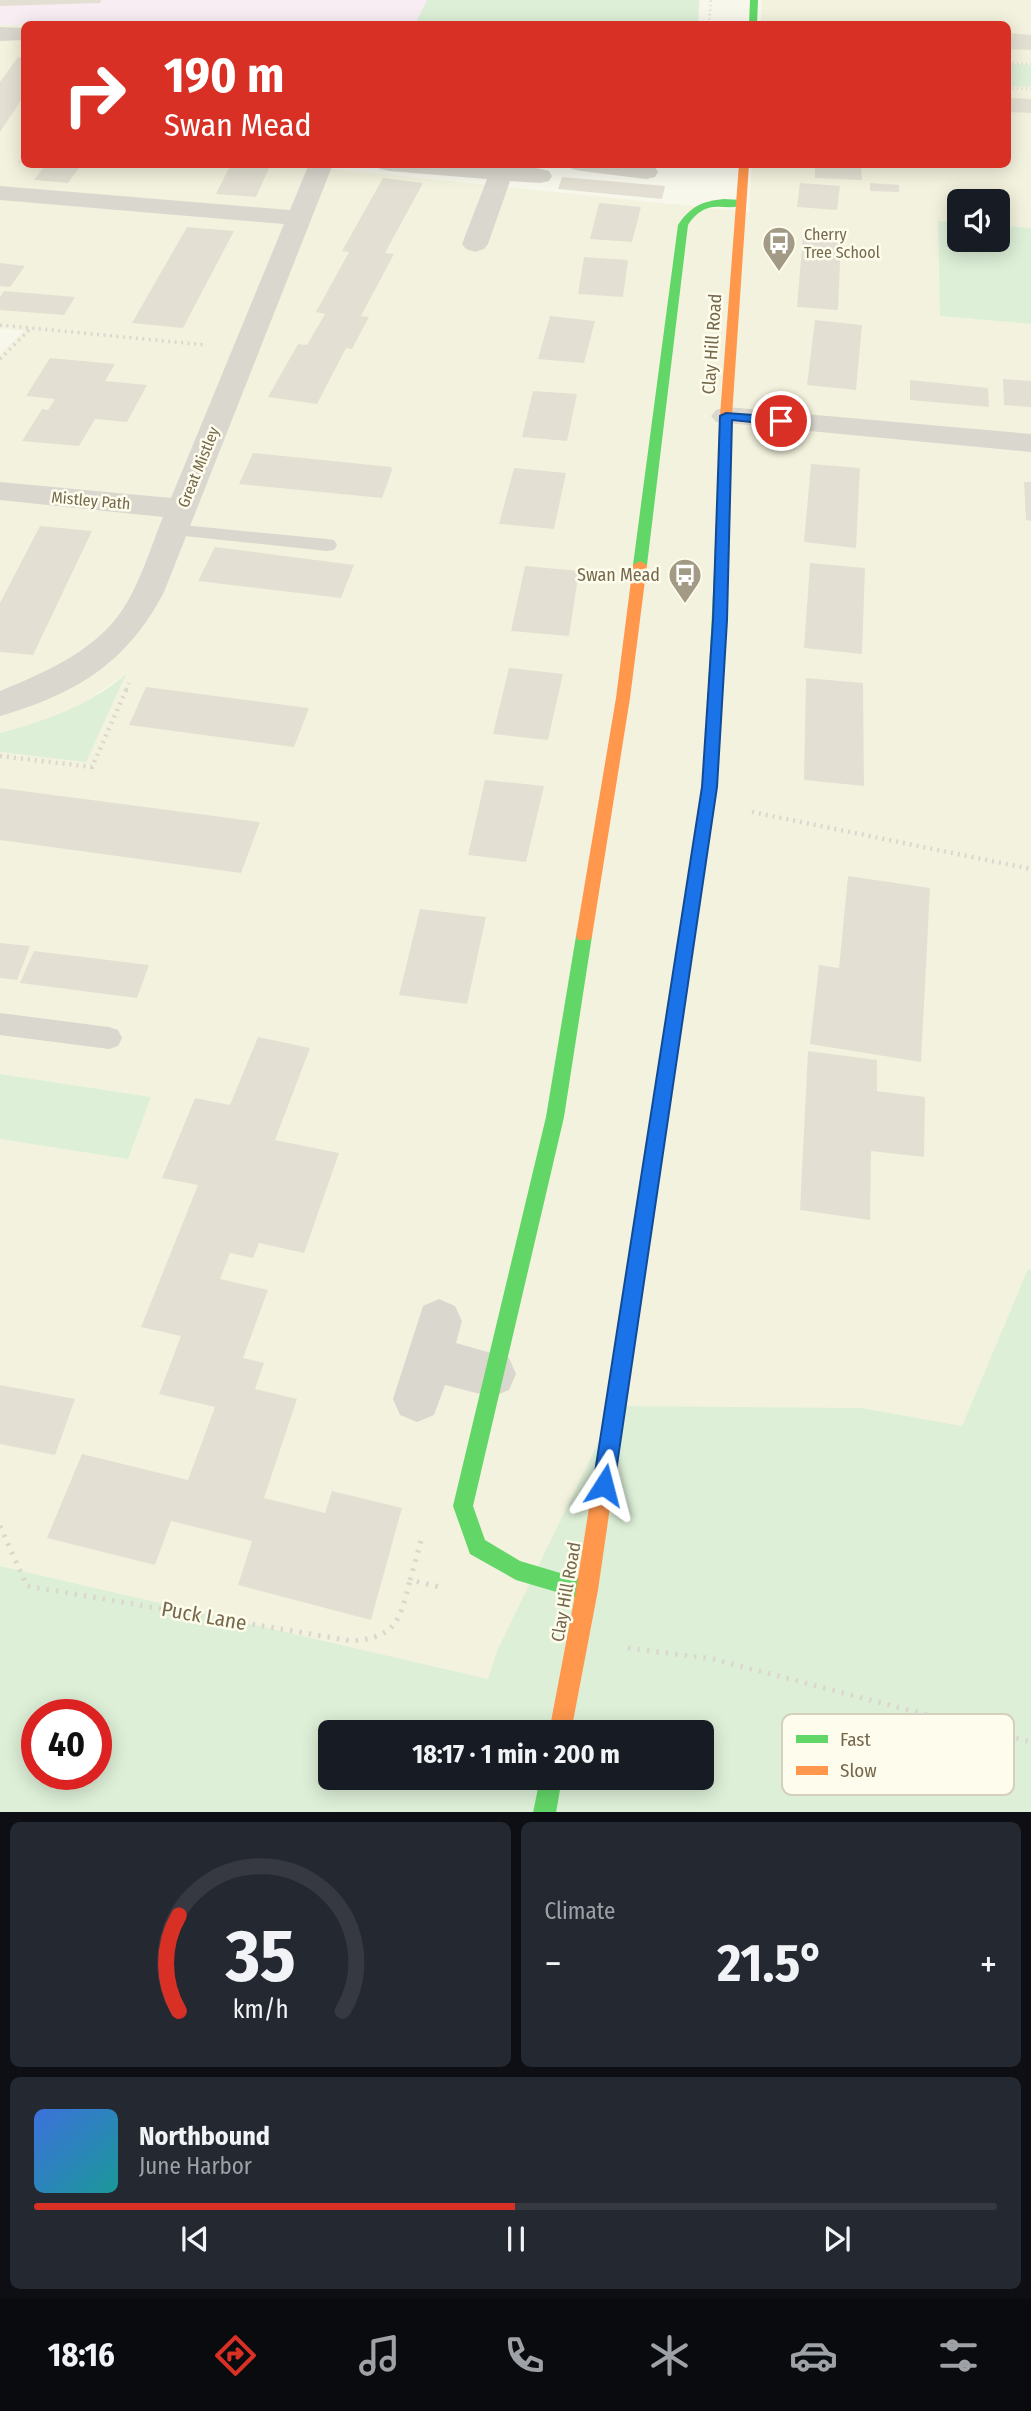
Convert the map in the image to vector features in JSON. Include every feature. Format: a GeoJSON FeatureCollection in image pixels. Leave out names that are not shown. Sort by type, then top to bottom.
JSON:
{"type":"FeatureCollection","features":[{"type":"Feature","properties":{"kind":"street"},"geometry":{"type":"LineString","coordinates":[[752,21],[754,0]]}},
{"type":"Feature","properties":{"kind":"street"},"geometry":{"type":"LineString","coordinates":[[0,34],[21,34]]}},
{"type":"Feature","properties":{"kind":"street","name":"Great Mistley"},"geometry":{"type":"LineString","coordinates":[[0,704],[56,682],[95,659],[129,625],[148,592],[320,168]]}},
{"type":"Feature","properties":{"kind":"street"},"geometry":{"type":"LineString","coordinates":[[439,168],[540,176]]}},
{"type":"Feature","properties":{"kind":"street"},"geometry":{"type":"LineString","coordinates":[[614,168],[646,172]]}},
{"type":"Feature","properties":{"kind":"street","name":"Clay Hill Road"},"geometry":{"type":"LineString","coordinates":[[562,1720],[587,1590],[710,787],[720,620],[726,416],[744,168]]}},
{"type":"Feature","properties":{"kind":"street"},"geometry":{"type":"LineString","coordinates":[[475,244],[501,173]]}},
{"type":"Feature","properties":{"kind":"street"},"geometry":{"type":"LineString","coordinates":[[0,193],[301,218]]}},
{"type":"Feature","properties":{"kind":"street"},"geometry":{"type":"LineString","coordinates":[[587,1590],[516,1570],[477,1546],[463,1506],[557,1103],[622,698],[683,225],[690,210],[701,204],[742,203]]}},
{"type":"Feature","properties":{"kind":"street"},"geometry":{"type":"LineString","coordinates":[[726,416],[1031,443]]}},
{"type":"Feature","properties":{"kind":"street","name":"Mistley Path"},"geometry":{"type":"LineString","coordinates":[[0,491],[177,519]]}},
{"type":"Feature","properties":{"kind":"street"},"geometry":{"type":"LineString","coordinates":[[428,1360],[492,1374]]}},
{"type":"Feature","properties":{"kind":"street"},"geometry":{"type":"LineString","coordinates":[[544,1812],[549,1790]]}},
{"type":"Feature","properties":{"kind":"lane"},"geometry":{"type":"LineString","coordinates":[[177,519],[327,545]]}},
{"type":"Feature","properties":{"kind":"lane"},"geometry":{"type":"LineString","coordinates":[[0,1024],[108,1038]]}},
{"type":"Feature","properties":{"kind":"path"},"geometry":{"type":"LineString","coordinates":[[709,21],[711,0]]}},
{"type":"Feature","properties":{"kind":"path"},"geometry":{"type":"LineString","coordinates":[[1011,63],[1031,64]]}},
{"type":"Feature","properties":{"kind":"path"},"geometry":{"type":"LineString","coordinates":[[1011,88],[1031,89]]}},
{"type":"Feature","properties":{"kind":"path"},"geometry":{"type":"LineString","coordinates":[[0,325],[214,346]]}},
{"type":"Feature","properties":{"kind":"path"},"geometry":{"type":"LineString","coordinates":[[0,359],[31,328]]}},
{"type":"Feature","properties":{"kind":"path"},"geometry":{"type":"LineString","coordinates":[[0,756],[92,767],[130,681]]}},
{"type":"Feature","properties":{"kind":"path"},"geometry":{"type":"LineString","coordinates":[[747,811],[1031,869]]}},
{"type":"Feature","properties":{"kind":"path","name":"Puck Lane"},"geometry":{"type":"LineString","coordinates":[[0,1526],[27,1586],[352,1641],[377,1637],[399,1623],[410,1580]]}},
{"type":"Feature","properties":{"kind":"path"},"geometry":{"type":"LineString","coordinates":[[629,1648],[632,1635]]}},
{"type":"Feature","properties":{"kind":"path"},"geometry":{"type":"LineString","coordinates":[[578,1640],[713,1659],[924,1714]]}},
{"type":"Feature","properties":{"kind":"path"},"geometry":{"type":"LineString","coordinates":[[1014,1738],[1031,1742]]}},
{"type":"Feature","properties":{"kind":"shaded area"},"geometry":{"type":"Polygon","coordinates":[[[0,0],[700,0],[698,21],[21,21],[21,25],[0,25],[0,0]]]}},
{"type":"Feature","properties":{"kind":"shaded area"},"geometry":{"type":"Polygon","coordinates":[[[427,0],[699,0],[698,21],[416,21],[427,0]]]}},
{"type":"Feature","properties":{"kind":"shaded area"},"geometry":{"type":"Polygon","coordinates":[[[762,0],[1031,0],[1031,65],[1011,64],[1011,21],[761,21],[762,0]]]}},
{"type":"Feature","properties":{"kind":"shaded area"},"geometry":{"type":"Polygon","coordinates":[[[0,25],[21,25],[21,168],[323,168],[749,212],[752,168],[1011,168],[1011,86],[1031,87],[1031,228],[1010,226],[1010,189],[947,189],[947,221],[938,221],[940,316],[1031,324],[1031,1270],[1028,1270],[962,1427],[861,1408],[488,1679],[0,1566],[0,1139],[128,1159],[151,1097],[0,1074],[0,752],[86,761],[124,675],[79,706],[38,723],[0,733],[0,354],[24,331],[0,328],[0,25]]]}},
{"type":"Feature","properties":{"kind":"shaded area"},"geometry":{"type":"Polygon","coordinates":[[[1011,64],[1031,65],[1031,87],[1011,86],[1011,64]]]}},
{"type":"Feature","properties":{"kind":"shaded area"},"geometry":{"type":"Polygon","coordinates":[[[938,221],[947,221],[947,252],[1010,252],[1010,226],[1031,228],[1031,324],[940,316],[938,221]]]}},
{"type":"Feature","properties":{"kind":"shaded area"},"geometry":{"type":"Polygon","coordinates":[[[126,674],[86,762],[0,752],[0,733],[67,711],[98,695],[126,674]]]}},
{"type":"Feature","properties":{"kind":"shaded area"},"geometry":{"type":"Polygon","coordinates":[[[0,1074],[151,1097],[128,1159],[0,1139],[0,1074]]]}},
{"type":"Feature","properties":{"kind":"shaded area"},"geometry":{"type":"Polygon","coordinates":[[[1028,1269],[1031,1270],[1031,1812],[0,1812],[0,1566],[488,1679],[497,1651],[616,1406],[861,1408],[962,1426],[1028,1269]]]}},
{"type":"Feature","properties":{"kind":"building"},"geometry":{"type":"Polygon","coordinates":[[[0,0],[101,0],[100,3],[0,6],[0,0]]]}},
{"type":"Feature","properties":{"kind":"building"},"geometry":{"type":"Polygon","coordinates":[[[1011,33],[1031,35],[1031,50],[1011,49],[1011,33]]]}},
{"type":"Feature","properties":{"kind":"building"},"geometry":{"type":"Polygon","coordinates":[[[18,57],[21,58],[21,100],[0,132],[0,82],[18,57]]]}},
{"type":"Feature","properties":{"kind":"building"},"geometry":{"type":"Polygon","coordinates":[[[1011,98],[1031,99],[1031,113],[1011,112],[1011,98]]]}},
{"type":"Feature","properties":{"kind":"building"},"geometry":{"type":"Polygon","coordinates":[[[43,168],[79,168],[68,183],[34,180],[43,168]]]}},
{"type":"Feature","properties":{"kind":"building"},"geometry":{"type":"Polygon","coordinates":[[[229,168],[269,168],[256,197],[216,194],[229,168]]]}},
{"type":"Feature","properties":{"kind":"building"},"geometry":{"type":"Polygon","coordinates":[[[815,168],[861,168],[862,180],[815,178],[815,168]]]}},
{"type":"Feature","properties":{"kind":"building"},"geometry":{"type":"Polygon","coordinates":[[[562,177],[665,186],[662,199],[558,189],[562,177]]]}},
{"type":"Feature","properties":{"kind":"building"},"geometry":{"type":"Polygon","coordinates":[[[383,178],[423,183],[385,253],[394,254],[361,316],[369,317],[352,349],[346,348],[317,404],[268,397],[298,344],[307,345],[325,314],[316,312],[349,252],[342,251],[383,178]]]}},
{"type":"Feature","properties":{"kind":"building"},"geometry":{"type":"Polygon","coordinates":[[[800,183],[840,186],[837,210],[797,207],[800,183]]]}},
{"type":"Feature","properties":{"kind":"building"},"geometry":{"type":"Polygon","coordinates":[[[870,183],[899,185],[899,192],[870,191],[870,183]]]}},
{"type":"Feature","properties":{"kind":"building"},"geometry":{"type":"Polygon","coordinates":[[[599,203],[641,207],[632,242],[590,239],[599,203]]]}},
{"type":"Feature","properties":{"kind":"building"},"geometry":{"type":"Polygon","coordinates":[[[187,227],[234,231],[183,328],[132,323],[187,227]]]}},
{"type":"Feature","properties":{"kind":"building"},"geometry":{"type":"Polygon","coordinates":[[[803,236],[841,239],[838,310],[797,307],[803,236]]]}},
{"type":"Feature","properties":{"kind":"building"},"geometry":{"type":"Polygon","coordinates":[[[584,257],[628,260],[623,297],[578,294],[584,257]]]}},
{"type":"Feature","properties":{"kind":"building"},"geometry":{"type":"Polygon","coordinates":[[[0,263],[25,266],[10,287],[0,286],[0,263]]]}},
{"type":"Feature","properties":{"kind":"building"},"geometry":{"type":"Polygon","coordinates":[[[4,291],[75,297],[64,315],[0,310],[0,297],[4,291]]]}},
{"type":"Feature","properties":{"kind":"building"},"geometry":{"type":"Polygon","coordinates":[[[550,316],[595,321],[584,363],[538,359],[550,316]]]}},
{"type":"Feature","properties":{"kind":"building"},"geometry":{"type":"Polygon","coordinates":[[[815,320],[862,325],[856,390],[807,385],[815,320]]]}},
{"type":"Feature","properties":{"kind":"building"},"geometry":{"type":"Polygon","coordinates":[[[50,358],[115,364],[105,381],[147,385],[127,422],[95,419],[79,446],[22,441],[42,409],[48,410],[55,399],[26,396],[50,358]]]}},
{"type":"Feature","properties":{"kind":"building"},"geometry":{"type":"Polygon","coordinates":[[[1003,379],[1031,381],[1031,407],[1004,405],[1003,379]]]}},
{"type":"Feature","properties":{"kind":"building"},"geometry":{"type":"Polygon","coordinates":[[[910,380],[988,388],[989,407],[910,400],[910,380]]]}},
{"type":"Feature","properties":{"kind":"building"},"geometry":{"type":"Polygon","coordinates":[[[533,391],[577,394],[567,441],[522,437],[533,391]]]}},
{"type":"Feature","properties":{"kind":"building"},"geometry":{"type":"Polygon","coordinates":[[[253,453],[391,467],[392,470],[382,498],[239,484],[253,453]]]}},
{"type":"Feature","properties":{"kind":"building"},"geometry":{"type":"Polygon","coordinates":[[[811,464],[860,468],[856,548],[804,542],[811,464]]]}},
{"type":"Feature","properties":{"kind":"building"},"geometry":{"type":"Polygon","coordinates":[[[514,468],[566,473],[554,529],[499,524],[514,468]]]}},
{"type":"Feature","properties":{"kind":"building"},"geometry":{"type":"Polygon","coordinates":[[[1024,482],[1031,482],[1031,521],[1026,520],[1024,482]]]}},
{"type":"Feature","properties":{"kind":"building"},"geometry":{"type":"Polygon","coordinates":[[[40,526],[92,531],[33,655],[0,652],[0,603],[40,526]]]}},
{"type":"Feature","properties":{"kind":"building"},"geometry":{"type":"Polygon","coordinates":[[[215,547],[354,565],[341,598],[198,581],[215,547]]]}},
{"type":"Feature","properties":{"kind":"building"},"geometry":{"type":"Polygon","coordinates":[[[810,563],[865,568],[862,654],[804,648],[810,563]]]}},
{"type":"Feature","properties":{"kind":"building"},"geometry":{"type":"Polygon","coordinates":[[[525,566],[579,571],[569,636],[511,631],[525,566]]]}},
{"type":"Feature","properties":{"kind":"building"},"geometry":{"type":"Polygon","coordinates":[[[509,668],[563,674],[548,740],[493,734],[509,668]]]}},
{"type":"Feature","properties":{"kind":"building"},"geometry":{"type":"Polygon","coordinates":[[[806,678],[863,683],[864,786],[804,780],[806,678]]]}},
{"type":"Feature","properties":{"kind":"building"},"geometry":{"type":"Polygon","coordinates":[[[146,687],[309,708],[294,747],[129,725],[146,687]]]}},
{"type":"Feature","properties":{"kind":"building"},"geometry":{"type":"Polygon","coordinates":[[[485,780],[544,786],[526,862],[468,855],[485,780]]]}},
{"type":"Feature","properties":{"kind":"building"},"geometry":{"type":"Polygon","coordinates":[[[0,788],[260,822],[241,873],[0,840],[0,788]]]}},
{"type":"Feature","properties":{"kind":"building"},"geometry":{"type":"Polygon","coordinates":[[[848,876],[930,888],[921,1062],[810,1044],[819,965],[839,968],[848,876]]]}},
{"type":"Feature","properties":{"kind":"building"},"geometry":{"type":"Polygon","coordinates":[[[420,909],[486,917],[467,1004],[399,995],[420,909]]]}},
{"type":"Feature","properties":{"kind":"building"},"geometry":{"type":"Polygon","coordinates":[[[0,943],[30,946],[17,980],[0,978],[0,943]]]}},
{"type":"Feature","properties":{"kind":"building"},"geometry":{"type":"Polygon","coordinates":[[[34,951],[149,965],[137,998],[20,983],[34,951]]]}},
{"type":"Feature","properties":{"kind":"building"},"geometry":{"type":"Polygon","coordinates":[[[258,1037],[310,1048],[275,1140],[339,1153],[304,1253],[259,1243],[253,1258],[230,1253],[220,1279],[268,1290],[243,1358],[264,1363],[255,1389],[297,1399],[264,1498],[325,1513],[332,1491],[402,1508],[371,1620],[238,1585],[252,1541],[171,1521],[155,1565],[47,1538],[82,1454],[188,1480],[215,1407],[159,1394],[181,1336],[141,1327],[198,1185],[162,1178],[195,1098],[230,1105],[258,1037]]]}},
{"type":"Feature","properties":{"kind":"building"},"geometry":{"type":"Polygon","coordinates":[[[808,1051],[877,1060],[877,1091],[925,1097],[924,1157],[871,1151],[870,1220],[800,1210],[808,1051]]]}},
{"type":"Feature","properties":{"kind":"building"},"geometry":{"type":"Polygon","coordinates":[[[0,1385],[75,1399],[55,1455],[0,1444],[0,1385]]]}},
{"type":"Feature","properties":{"kind":"traffic: fast"},"geometry":{"type":"LineString","coordinates":[[753,21],[754,0]]}},
{"type":"Feature","properties":{"kind":"traffic: fast"},"geometry":{"type":"LineString","coordinates":[[640,565],[683,225],[694,211],[708,204],[742,203]]}},
{"type":"Feature","properties":{"kind":"traffic: fast"},"geometry":{"type":"LineString","coordinates":[[633,1287],[710,787],[721,573]]}},
{"type":"Feature","properties":{"kind":"traffic: fast"},"geometry":{"type":"LineString","coordinates":[[584,936],[555,1117],[463,1506],[477,1547],[516,1570],[587,1590]]}},
{"type":"Feature","properties":{"kind":"traffic: fast"},"geometry":{"type":"LineString","coordinates":[[544,1812],[549,1790]]}},
{"type":"Feature","properties":{"kind":"traffic: slow"},"geometry":{"type":"LineString","coordinates":[[721,573],[726,416],[744,168]]}},
{"type":"Feature","properties":{"kind":"traffic: slow"},"geometry":{"type":"LineString","coordinates":[[584,936],[623,698],[640,565]]}},
{"type":"Feature","properties":{"kind":"traffic: slow"},"geometry":{"type":"LineString","coordinates":[[562,1720],[587,1590],[633,1287]]}},
{"type":"Feature","properties":{"kind":"place","name":"Cherry Tree School"},"geometry":{"type":"Point","coordinates":[779,273]}},
{"type":"Feature","properties":{"kind":"place","name":"Swan Mead"},"geometry":{"type":"Point","coordinates":[685,605]}},
{"type":"Feature","properties":{"kind":"route"},"geometry":{"type":"LineString","coordinates":[[604,1485],[710,787],[720,620],[726,416],[781,421]]}}]}
